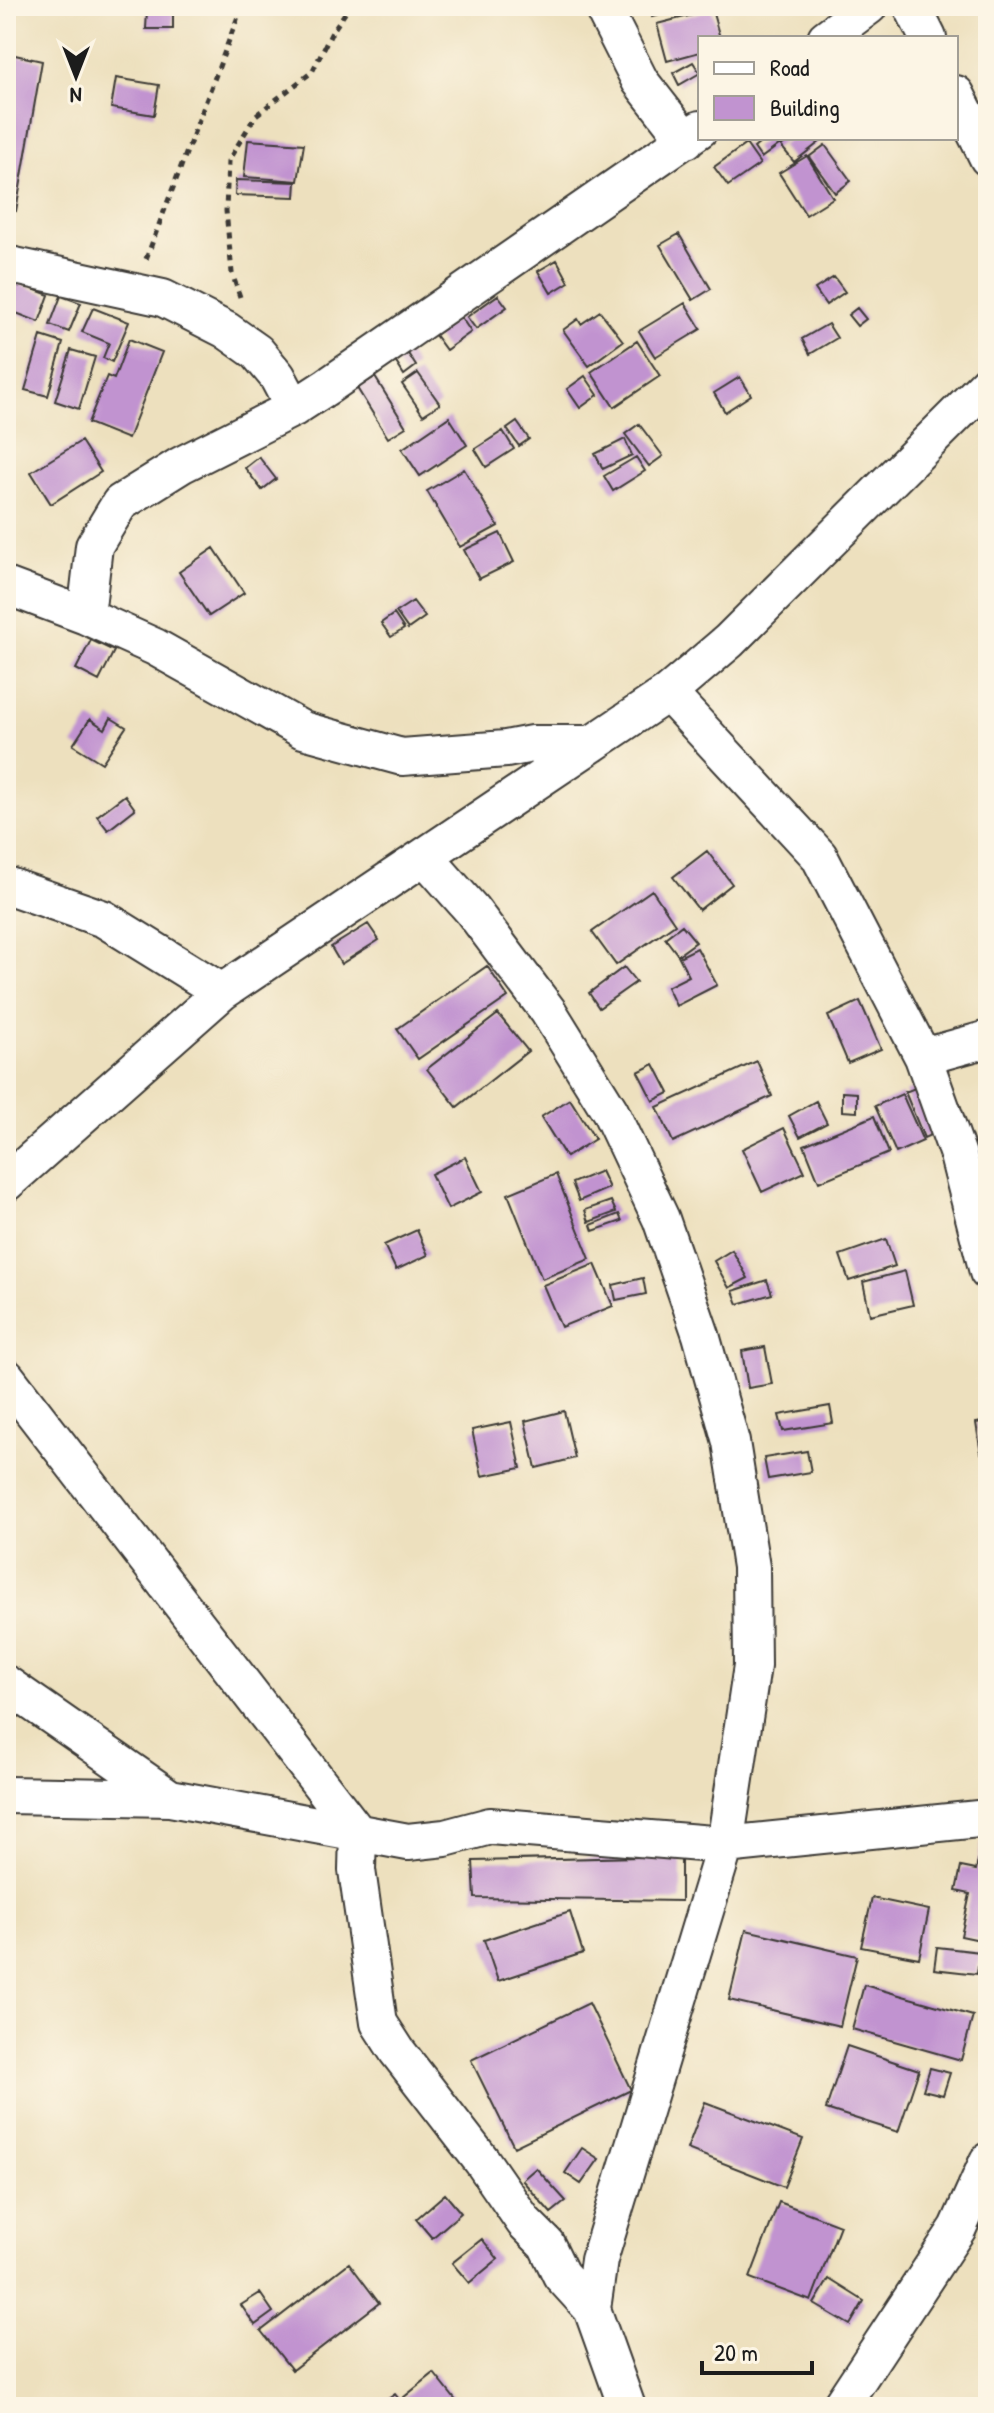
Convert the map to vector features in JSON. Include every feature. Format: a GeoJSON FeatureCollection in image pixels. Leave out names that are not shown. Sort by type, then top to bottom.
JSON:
{"type":"FeatureCollection","features":[{"type":"Feature","properties":{"kind":"street"},"geometry":{"type":"LineString","coordinates":[[86,616],[94,546],[120,503],[181,465],[294,408],[693,134],[640,81],[602,6]]}},
{"type":"Feature","properties":{"kind":"street"},"geometry":{"type":"LineString","coordinates":[[829,36],[869,6]]}},
{"type":"Feature","properties":{"kind":"street"},"geometry":{"type":"LineString","coordinates":[[912,6],[927,36]]}},
{"type":"Feature","properties":{"kind":"street"},"geometry":{"type":"LineString","coordinates":[[958,98],[988,158]]}},
{"type":"Feature","properties":{"kind":"street"},"geometry":{"type":"LineString","coordinates":[[6,264],[163,298],[226,330],[257,352],[277,376],[294,408]]}},
{"type":"Feature","properties":{"kind":"street"},"geometry":{"type":"LineString","coordinates":[[6,1183],[222,992],[668,693],[729,641],[988,383]]}},
{"type":"Feature","properties":{"kind":"street"},"geometry":{"type":"LineString","coordinates":[[6,586],[86,616],[155,647],[303,730],[402,757],[532,744],[592,744]]}},
{"type":"Feature","properties":{"kind":"street"},"geometry":{"type":"LineString","coordinates":[[668,693],[819,856],[923,1057],[958,1155],[988,1272]]}},
{"type":"Feature","properties":{"kind":"street"},"geometry":{"type":"LineString","coordinates":[[425,857],[472,910],[548,1011],[610,1111],[661,1219],[701,1335],[731,1442],[751,1567],[752,1666],[725,1845],[599,2260],[592,2309]]}},
{"type":"Feature","properties":{"kind":"street"},"geometry":{"type":"LineString","coordinates":[[6,885],[104,919],[222,992]]}},
{"type":"Feature","properties":{"kind":"street"},"geometry":{"type":"LineString","coordinates":[[923,1057],[988,1039]]}},
{"type":"Feature","properties":{"kind":"street"},"geometry":{"type":"LineString","coordinates":[[6,1377],[358,1833],[357,1870],[379,2023],[524,2222],[546,2244],[561,2275],[592,2309],[627,2407]]}},
{"type":"Feature","properties":{"kind":"street"},"geometry":{"type":"LineString","coordinates":[[6,1684],[170,1798]]}},
{"type":"Feature","properties":{"kind":"street"},"geometry":{"type":"LineString","coordinates":[[6,1795],[170,1798],[408,1842],[445,1838],[490,1826],[725,1845],[988,1818]]}},
{"type":"Feature","properties":{"kind":"street"},"geometry":{"type":"LineString","coordinates":[[840,2407],[958,2228],[988,2161]]}},
{"type":"Feature","properties":{"kind":"path"},"geometry":{"type":"LineString","coordinates":[[134,290],[242,6]]}},
{"type":"Feature","properties":{"kind":"path"},"geometry":{"type":"LineString","coordinates":[[240,299],[232,273],[226,211],[228,161],[256,115],[312,72],[332,32],[350,6]]}},
{"type":"Feature","properties":{"kind":"building"},"geometry":{"type":"Polygon","coordinates":[[[649,6],[688,6],[689,7],[652,17],[649,6]]]}},
{"type":"Feature","properties":{"kind":"building"},"geometry":{"type":"Polygon","coordinates":[[[712,10],[719,36],[698,36],[698,53],[667,61],[657,24],[712,10]]]}},
{"type":"Feature","properties":{"kind":"building"},"geometry":{"type":"Polygon","coordinates":[[[147,11],[173,12],[173,29],[146,29],[147,11]]]}},
{"type":"Feature","properties":{"kind":"building"},"geometry":{"type":"Polygon","coordinates":[[[6,53],[42,61],[16,211],[6,209],[6,53]]]}},
{"type":"Feature","properties":{"kind":"building"},"geometry":{"type":"Polygon","coordinates":[[[693,62],[698,70],[698,74],[679,85],[673,73],[693,62]]]}},
{"type":"Feature","properties":{"kind":"building"},"geometry":{"type":"Polygon","coordinates":[[[116,78],[159,85],[154,115],[111,108],[116,78]]]}},
{"type":"Feature","properties":{"kind":"building"},"geometry":{"type":"Polygon","coordinates":[[[248,140],[304,144],[298,181],[244,177],[248,140]]]}},
{"type":"Feature","properties":{"kind":"building"},"geometry":{"type":"Polygon","coordinates":[[[764,140],[783,142],[761,158],[754,148],[764,140]]]}},
{"type":"Feature","properties":{"kind":"building"},"geometry":{"type":"Polygon","coordinates":[[[789,140],[821,141],[794,162],[781,146],[789,140]]]}},
{"type":"Feature","properties":{"kind":"building"},"geometry":{"type":"Polygon","coordinates":[[[746,144],[760,164],[728,186],[714,167],[746,144]]]}},
{"type":"Feature","properties":{"kind":"building"},"geometry":{"type":"Polygon","coordinates":[[[825,145],[851,181],[835,193],[809,157],[825,145]]]}},
{"type":"Feature","properties":{"kind":"building"},"geometry":{"type":"Polygon","coordinates":[[[807,156],[833,198],[806,215],[779,173],[807,156]]]}},
{"type":"Feature","properties":{"kind":"building"},"geometry":{"type":"Polygon","coordinates":[[[236,180],[296,182],[295,197],[235,195],[236,180]]]}},
{"type":"Feature","properties":{"kind":"building"},"geometry":{"type":"Polygon","coordinates":[[[679,234],[711,289],[693,300],[660,245],[679,234]]]}},
{"type":"Feature","properties":{"kind":"building"},"geometry":{"type":"Polygon","coordinates":[[[557,260],[569,282],[551,293],[538,271],[557,260]]]}},
{"type":"Feature","properties":{"kind":"building"},"geometry":{"type":"Polygon","coordinates":[[[834,277],[845,292],[826,305],[815,289],[834,277]]]}},
{"type":"Feature","properties":{"kind":"building"},"geometry":{"type":"Polygon","coordinates":[[[6,279],[49,295],[39,322],[6,309],[6,279]]]}},
{"type":"Feature","properties":{"kind":"building"},"geometry":{"type":"Polygon","coordinates":[[[498,295],[507,307],[476,329],[467,317],[498,295]]]}},
{"type":"Feature","properties":{"kind":"building"},"geometry":{"type":"Polygon","coordinates":[[[61,296],[81,303],[69,332],[50,325],[61,296]]]}},
{"type":"Feature","properties":{"kind":"building"},"geometry":{"type":"Polygon","coordinates":[[[685,303],[701,329],[655,357],[639,331],[685,303]]]}},
{"type":"Feature","properties":{"kind":"building"},"geometry":{"type":"Polygon","coordinates":[[[93,308],[129,322],[112,362],[103,358],[109,343],[82,332],[93,308]]]}},
{"type":"Feature","properties":{"kind":"building"},"geometry":{"type":"Polygon","coordinates":[[[857,308],[866,319],[857,326],[848,315],[857,308]]]}},
{"type":"Feature","properties":{"kind":"building"},"geometry":{"type":"Polygon","coordinates":[[[600,311],[623,341],[589,366],[563,330],[578,319],[581,324],[600,311]]]}},
{"type":"Feature","properties":{"kind":"building"},"geometry":{"type":"Polygon","coordinates":[[[461,317],[471,332],[446,350],[435,335],[461,317]]]}},
{"type":"Feature","properties":{"kind":"building"},"geometry":{"type":"Polygon","coordinates":[[[828,324],[837,338],[810,354],[802,339],[828,324]]]}},
{"type":"Feature","properties":{"kind":"building"},"geometry":{"type":"Polygon","coordinates":[[[41,336],[63,343],[48,396],[25,390],[41,336]]]}},
{"type":"Feature","properties":{"kind":"building"},"geometry":{"type":"Polygon","coordinates":[[[129,339],[162,352],[128,439],[88,423],[107,376],[114,379],[129,339]]]}},
{"type":"Feature","properties":{"kind":"building"},"geometry":{"type":"Polygon","coordinates":[[[637,341],[660,376],[614,407],[591,372],[637,341]]]}},
{"type":"Feature","properties":{"kind":"building"},"geometry":{"type":"Polygon","coordinates":[[[71,350],[95,357],[79,409],[55,401],[71,350]]]}},
{"type":"Feature","properties":{"kind":"building"},"geometry":{"type":"Polygon","coordinates":[[[407,352],[416,366],[404,375],[395,361],[407,352]]]}},
{"type":"Feature","properties":{"kind":"building"},"geometry":{"type":"Polygon","coordinates":[[[418,373],[440,404],[423,415],[402,384],[418,373]]]}},
{"type":"Feature","properties":{"kind":"building"},"geometry":{"type":"Polygon","coordinates":[[[585,376],[598,395],[580,408],[567,389],[585,376]]]}},
{"type":"Feature","properties":{"kind":"building"},"geometry":{"type":"Polygon","coordinates":[[[375,377],[406,427],[388,438],[357,388],[375,377]]]}},
{"type":"Feature","properties":{"kind":"building"},"geometry":{"type":"Polygon","coordinates":[[[740,377],[751,395],[725,412],[714,393],[740,377]]]}},
{"type":"Feature","properties":{"kind":"building"},"geometry":{"type":"Polygon","coordinates":[[[449,417],[467,445],[420,476],[402,449],[449,417]]]}},
{"type":"Feature","properties":{"kind":"building"},"geometry":{"type":"Polygon","coordinates":[[[517,422],[529,439],[519,446],[507,429],[517,422]]]}},
{"type":"Feature","properties":{"kind":"building"},"geometry":{"type":"Polygon","coordinates":[[[639,424],[663,456],[649,466],[625,434],[639,424]]]}},
{"type":"Feature","properties":{"kind":"building"},"geometry":{"type":"Polygon","coordinates":[[[503,431],[514,449],[486,467],[475,449],[503,431]]]}},
{"type":"Feature","properties":{"kind":"building"},"geometry":{"type":"Polygon","coordinates":[[[625,439],[632,455],[603,469],[595,454],[625,439]]]}},
{"type":"Feature","properties":{"kind":"building"},"geometry":{"type":"Polygon","coordinates":[[[81,441],[101,472],[51,504],[31,472],[81,441]]]}},
{"type":"Feature","properties":{"kind":"building"},"geometry":{"type":"Polygon","coordinates":[[[259,457],[276,479],[262,490],[245,468],[259,457]]]}},
{"type":"Feature","properties":{"kind":"building"},"geometry":{"type":"Polygon","coordinates":[[[636,457],[645,471],[613,491],[604,476],[636,457]]]}},
{"type":"Feature","properties":{"kind":"building"},"geometry":{"type":"Polygon","coordinates":[[[464,469],[498,526],[460,547],[427,491],[464,469]]]}},
{"type":"Feature","properties":{"kind":"building"},"geometry":{"type":"Polygon","coordinates":[[[500,533],[514,562],[479,579],[464,550],[500,533]]]}},
{"type":"Feature","properties":{"kind":"building"},"geometry":{"type":"Polygon","coordinates":[[[214,548],[244,593],[209,616],[179,572],[214,548]]]}},
{"type":"Feature","properties":{"kind":"building"},"geometry":{"type":"Polygon","coordinates":[[[413,601],[425,617],[408,629],[396,612],[413,601]]]}},
{"type":"Feature","properties":{"kind":"building"},"geometry":{"type":"Polygon","coordinates":[[[394,614],[404,629],[391,637],[381,623],[394,614]]]}},
{"type":"Feature","properties":{"kind":"building"},"geometry":{"type":"Polygon","coordinates":[[[91,640],[114,651],[99,681],[76,669],[91,640]]]}},
{"type":"Feature","properties":{"kind":"building"},"geometry":{"type":"Polygon","coordinates":[[[111,718],[126,727],[102,763],[73,745],[90,719],[105,729],[111,718]]]}},
{"type":"Feature","properties":{"kind":"building"},"geometry":{"type":"Polygon","coordinates":[[[125,795],[135,809],[108,830],[97,816],[125,795]]]}},
{"type":"Feature","properties":{"kind":"building"},"geometry":{"type":"Polygon","coordinates":[[[707,851],[732,884],[699,910],[673,877],[707,851]]]}},
{"type":"Feature","properties":{"kind":"building"},"geometry":{"type":"Polygon","coordinates":[[[652,890],[675,924],[616,965],[592,932],[652,890]]]}},
{"type":"Feature","properties":{"kind":"building"},"geometry":{"type":"Polygon","coordinates":[[[368,924],[379,940],[341,964],[331,947],[368,924]]]}},
{"type":"Feature","properties":{"kind":"building"},"geometry":{"type":"Polygon","coordinates":[[[682,925],[696,942],[678,955],[665,938],[682,925]]]}},
{"type":"Feature","properties":{"kind":"building"},"geometry":{"type":"Polygon","coordinates":[[[697,948],[717,985],[676,1006],[667,987],[689,976],[679,957],[697,948]]]}},
{"type":"Feature","properties":{"kind":"building"},"geometry":{"type":"Polygon","coordinates":[[[487,966],[508,997],[418,1059],[397,1029],[487,966]]]}},
{"type":"Feature","properties":{"kind":"building"},"geometry":{"type":"Polygon","coordinates":[[[624,967],[636,982],[599,1008],[589,993],[624,967]]]}},
{"type":"Feature","properties":{"kind":"building"},"geometry":{"type":"Polygon","coordinates":[[[860,1001],[881,1049],[848,1063],[828,1016],[860,1001]]]}},
{"type":"Feature","properties":{"kind":"building"},"geometry":{"type":"Polygon","coordinates":[[[498,1014],[528,1051],[457,1107],[427,1069],[498,1014]]]}},
{"type":"Feature","properties":{"kind":"building"},"geometry":{"type":"Polygon","coordinates":[[[757,1061],[772,1096],[673,1142],[657,1107],[757,1061]]]}},
{"type":"Feature","properties":{"kind":"building"},"geometry":{"type":"Polygon","coordinates":[[[654,1064],[669,1093],[653,1101],[638,1072],[654,1064]]]}},
{"type":"Feature","properties":{"kind":"building"},"geometry":{"type":"Polygon","coordinates":[[[915,1088],[935,1133],[924,1138],[905,1092],[915,1088]]]}},
{"type":"Feature","properties":{"kind":"building"},"geometry":{"type":"Polygon","coordinates":[[[842,1092],[857,1093],[857,1112],[842,1111],[842,1092]]]}},
{"type":"Feature","properties":{"kind":"building"},"geometry":{"type":"Polygon","coordinates":[[[902,1094],[923,1141],[896,1153],[875,1106],[902,1094]]]}},
{"type":"Feature","properties":{"kind":"building"},"geometry":{"type":"Polygon","coordinates":[[[570,1099],[595,1139],[566,1157],[541,1117],[570,1099]]]}},
{"type":"Feature","properties":{"kind":"building"},"geometry":{"type":"Polygon","coordinates":[[[816,1101],[827,1123],[800,1137],[789,1116],[816,1101]]]}},
{"type":"Feature","properties":{"kind":"building"},"geometry":{"type":"Polygon","coordinates":[[[874,1116],[889,1153],[819,1182],[804,1145],[874,1116]]]}},
{"type":"Feature","properties":{"kind":"building"},"geometry":{"type":"Polygon","coordinates":[[[784,1128],[805,1172],[762,1192],[742,1149],[784,1128]]]}},
{"type":"Feature","properties":{"kind":"building"},"geometry":{"type":"Polygon","coordinates":[[[465,1157],[482,1192],[448,1209],[431,1174],[465,1157]]]}},
{"type":"Feature","properties":{"kind":"building"},"geometry":{"type":"Polygon","coordinates":[[[601,1171],[609,1188],[579,1201],[572,1183],[601,1171]]]}},
{"type":"Feature","properties":{"kind":"building"},"geometry":{"type":"Polygon","coordinates":[[[556,1174],[590,1259],[542,1279],[508,1194],[556,1174]]]}},
{"type":"Feature","properties":{"kind":"building"},"geometry":{"type":"Polygon","coordinates":[[[611,1201],[616,1212],[589,1222],[585,1210],[611,1201]]]}},
{"type":"Feature","properties":{"kind":"building"},"geometry":{"type":"Polygon","coordinates":[[[619,1214],[622,1221],[593,1231],[591,1225],[619,1214]]]}},
{"type":"Feature","properties":{"kind":"building"},"geometry":{"type":"Polygon","coordinates":[[[417,1230],[428,1255],[396,1270],[384,1245],[417,1230]]]}},
{"type":"Feature","properties":{"kind":"building"},"geometry":{"type":"Polygon","coordinates":[[[886,1239],[895,1266],[849,1281],[840,1255],[886,1239]]]}},
{"type":"Feature","properties":{"kind":"building"},"geometry":{"type":"Polygon","coordinates":[[[732,1250],[748,1278],[729,1288],[714,1261],[732,1250]]]}},
{"type":"Feature","properties":{"kind":"building"},"geometry":{"type":"Polygon","coordinates":[[[595,1264],[613,1306],[561,1327],[543,1285],[595,1264]]]}},
{"type":"Feature","properties":{"kind":"building"},"geometry":{"type":"Polygon","coordinates":[[[905,1271],[913,1305],[870,1315],[863,1282],[905,1271]]]}},
{"type":"Feature","properties":{"kind":"building"},"geometry":{"type":"Polygon","coordinates":[[[643,1278],[646,1294],[616,1300],[613,1285],[643,1278]]]}},
{"type":"Feature","properties":{"kind":"building"},"geometry":{"type":"Polygon","coordinates":[[[767,1280],[772,1294],[738,1304],[733,1291],[767,1280]]]}},
{"type":"Feature","properties":{"kind":"building"},"geometry":{"type":"Polygon","coordinates":[[[765,1347],[772,1384],[748,1388],[742,1351],[765,1347]]]}},
{"type":"Feature","properties":{"kind":"building"},"geometry":{"type":"Polygon","coordinates":[[[830,1406],[833,1423],[783,1431],[779,1415],[830,1406]]]}},
{"type":"Feature","properties":{"kind":"building"},"geometry":{"type":"Polygon","coordinates":[[[564,1411],[575,1458],[536,1468],[525,1421],[564,1411]]]}},
{"type":"Feature","properties":{"kind":"building"},"geometry":{"type":"Polygon","coordinates":[[[988,1421],[988,1452],[981,1453],[976,1423],[988,1421]]]}},
{"type":"Feature","properties":{"kind":"building"},"geometry":{"type":"Polygon","coordinates":[[[511,1422],[521,1468],[482,1476],[472,1430],[511,1422]]]}},
{"type":"Feature","properties":{"kind":"building"},"geometry":{"type":"Polygon","coordinates":[[[807,1451],[811,1472],[768,1479],[764,1458],[807,1451]]]}},
{"type":"Feature","properties":{"kind":"building"},"geometry":{"type":"Polygon","coordinates":[[[982,1842],[988,1843],[988,1927],[985,1941],[961,1936],[970,1894],[956,1891],[961,1867],[976,1870],[982,1842]]]}},
{"type":"Feature","properties":{"kind":"building"},"geometry":{"type":"Polygon","coordinates":[[[681,1856],[681,1901],[475,1898],[473,1861],[681,1856]]]}},
{"type":"Feature","properties":{"kind":"building"},"geometry":{"type":"Polygon","coordinates":[[[872,1898],[929,1910],[919,1958],[861,1947],[872,1898]]]}},
{"type":"Feature","properties":{"kind":"building"},"geometry":{"type":"Polygon","coordinates":[[[570,1912],[583,1953],[498,1981],[484,1940],[570,1912]]]}},
{"type":"Feature","properties":{"kind":"building"},"geometry":{"type":"Polygon","coordinates":[[[746,1930],[857,1956],[840,2026],[729,2000],[746,1930]]]}},
{"type":"Feature","properties":{"kind":"building"},"geometry":{"type":"Polygon","coordinates":[[[937,1947],[980,1952],[977,1974],[934,1969],[937,1947]]]}},
{"type":"Feature","properties":{"kind":"building"},"geometry":{"type":"Polygon","coordinates":[[[864,1985],[973,2016],[961,2060],[852,2029],[864,1985]]]}},
{"type":"Feature","properties":{"kind":"building"},"geometry":{"type":"Polygon","coordinates":[[[589,2003],[631,2090],[514,2147],[471,2060],[589,2003]]]}},
{"type":"Feature","properties":{"kind":"building"},"geometry":{"type":"Polygon","coordinates":[[[847,2046],[919,2070],[898,2132],[826,2109],[847,2046]]]}},
{"type":"Feature","properties":{"kind":"building"},"geometry":{"type":"Polygon","coordinates":[[[930,2068],[950,2073],[943,2095],[923,2090],[930,2068]]]}},
{"type":"Feature","properties":{"kind":"building"},"geometry":{"type":"Polygon","coordinates":[[[705,2102],[803,2139],[784,2187],[687,2149],[705,2102]]]}},
{"type":"Feature","properties":{"kind":"building"},"geometry":{"type":"Polygon","coordinates":[[[582,2148],[599,2159],[581,2184],[565,2173],[582,2148]]]}},
{"type":"Feature","properties":{"kind":"building"},"geometry":{"type":"Polygon","coordinates":[[[536,2168],[566,2201],[551,2213],[522,2180],[536,2168]]]}},
{"type":"Feature","properties":{"kind":"building"},"geometry":{"type":"Polygon","coordinates":[[[445,2194],[461,2213],[432,2238],[416,2219],[445,2194]]]}},
{"type":"Feature","properties":{"kind":"building"},"geometry":{"type":"Polygon","coordinates":[[[779,2202],[840,2225],[811,2301],[750,2278],[779,2202]]]}},
{"type":"Feature","properties":{"kind":"building"},"geometry":{"type":"Polygon","coordinates":[[[482,2239],[498,2259],[469,2283],[452,2263],[482,2239]]]}},
{"type":"Feature","properties":{"kind":"building"},"geometry":{"type":"Polygon","coordinates":[[[349,2263],[379,2303],[292,2370],[261,2331],[349,2263]]]}},
{"type":"Feature","properties":{"kind":"building"},"geometry":{"type":"Polygon","coordinates":[[[829,2279],[864,2301],[850,2325],[814,2304],[829,2279]]]}},
{"type":"Feature","properties":{"kind":"building"},"geometry":{"type":"Polygon","coordinates":[[[260,2293],[273,2312],[255,2325],[241,2305],[260,2293]]]}},
{"type":"Feature","properties":{"kind":"building"},"geometry":{"type":"Polygon","coordinates":[[[434,2373],[461,2407],[410,2407],[403,2398],[434,2373]]]}},
{"type":"Feature","properties":{"kind":"building"},"geometry":{"type":"Polygon","coordinates":[[[395,2394],[405,2407],[383,2407],[381,2404],[395,2394]]]}}]}
